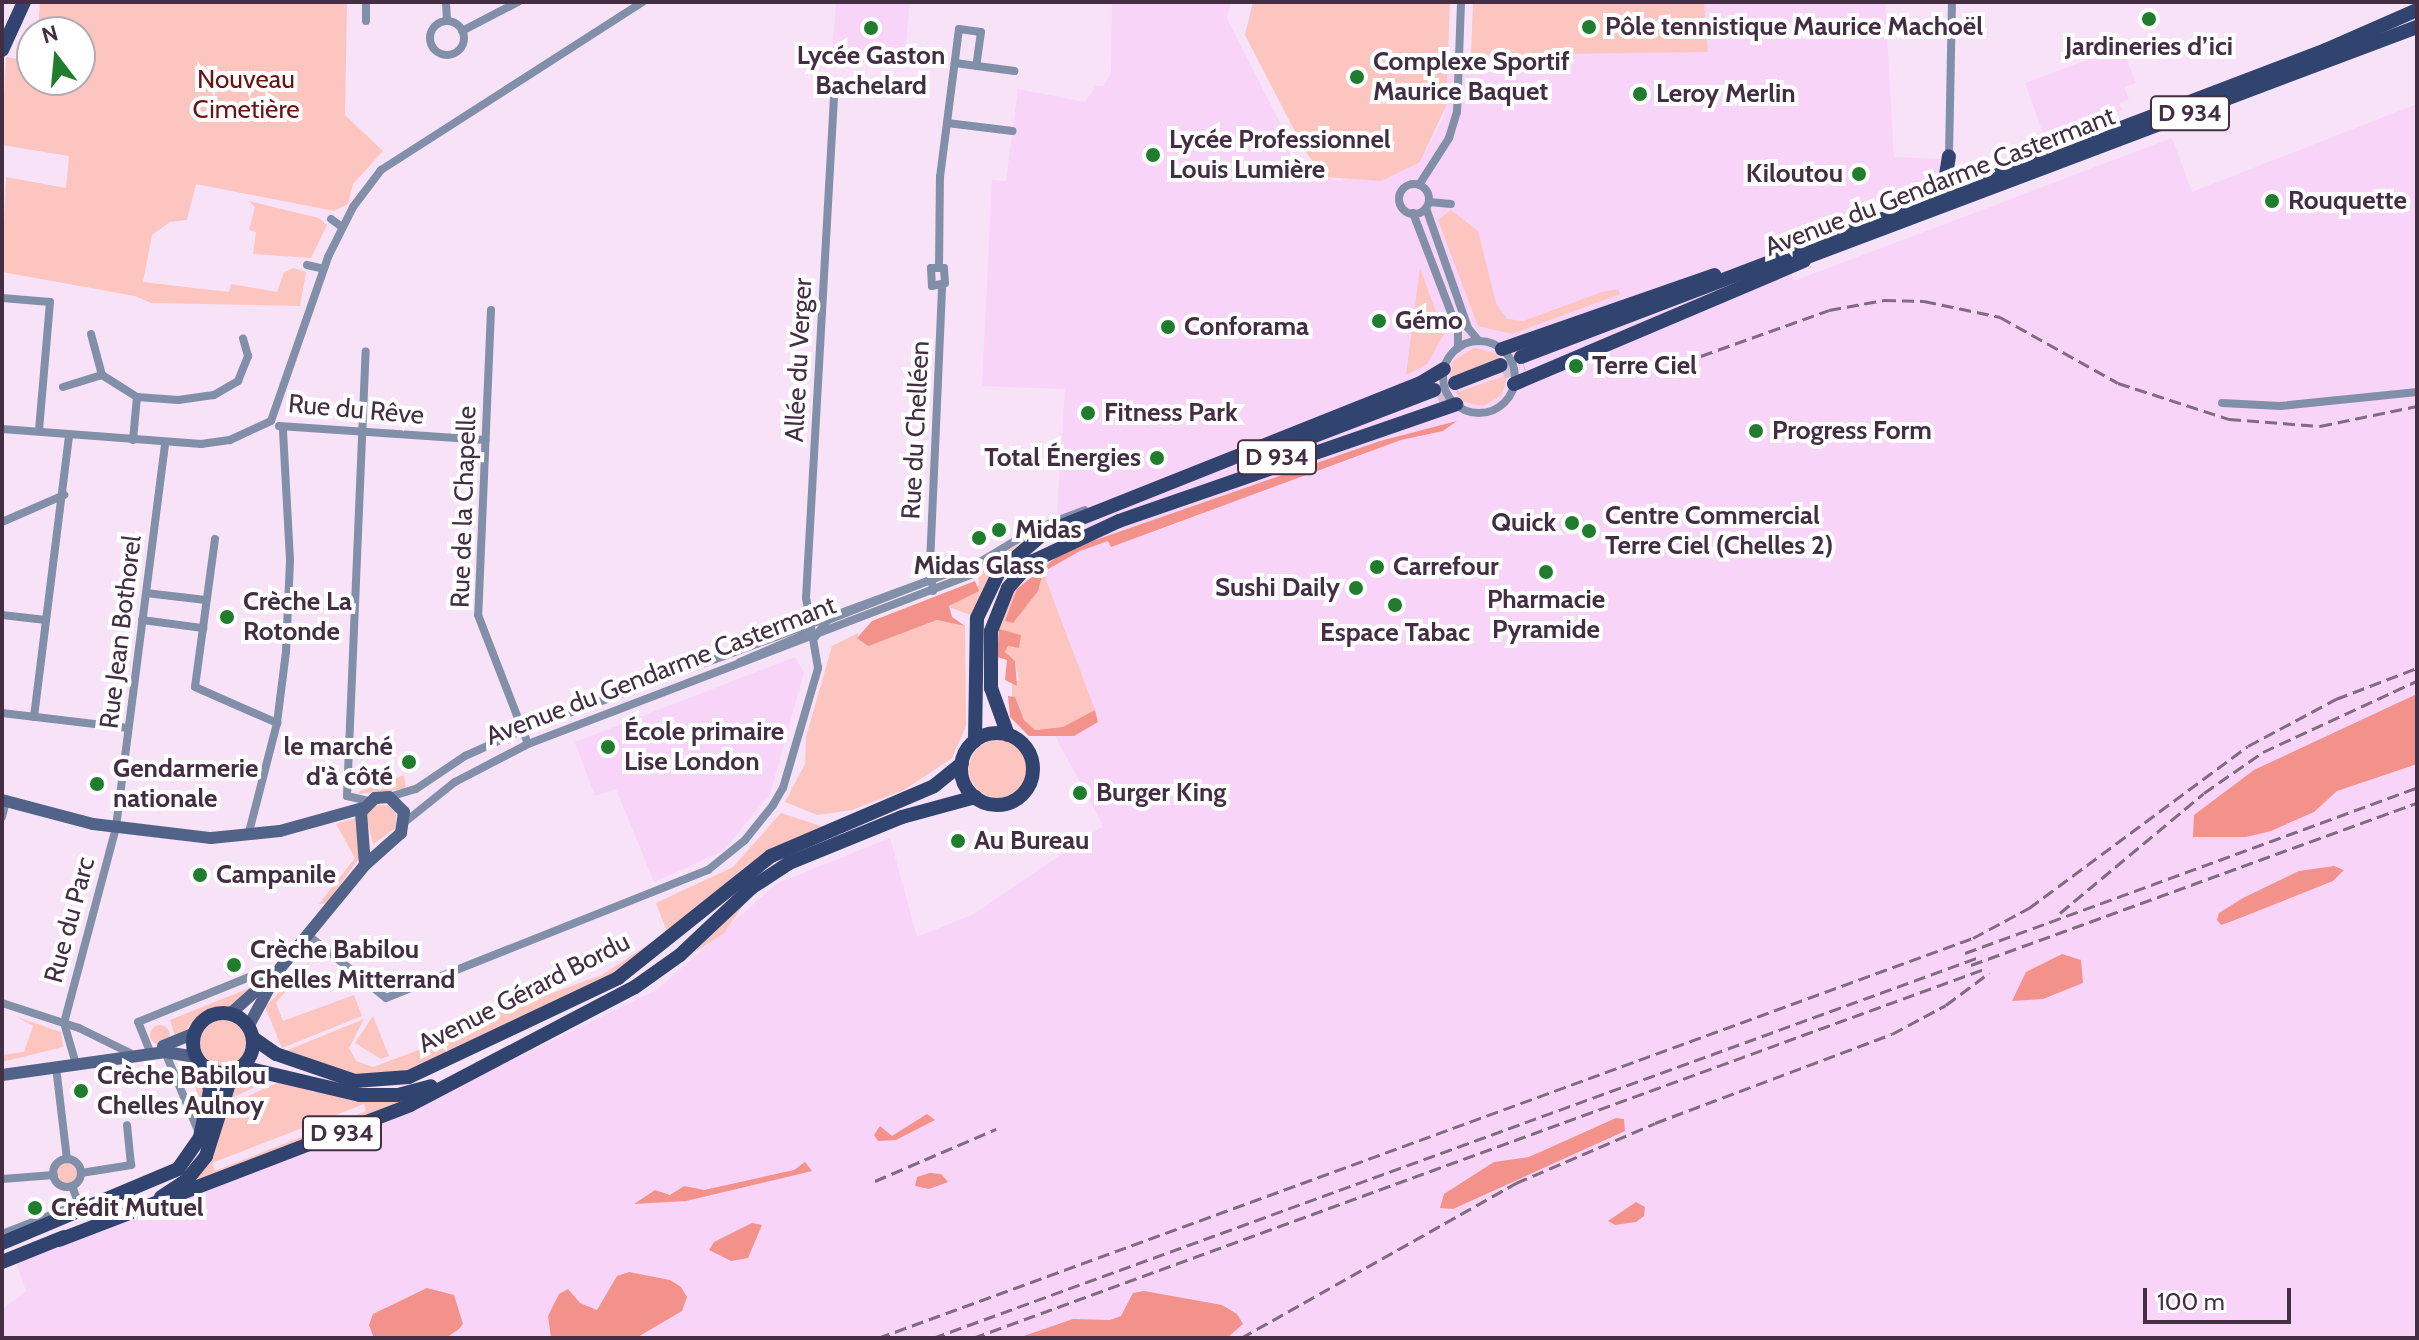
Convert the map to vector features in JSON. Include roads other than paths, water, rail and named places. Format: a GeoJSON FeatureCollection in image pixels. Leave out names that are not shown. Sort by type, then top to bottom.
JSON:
{"type":"FeatureCollection","features":[{"type":"Feature","properties":{"kind":"main road"},"geometry":{"type":"LineString","coordinates":[[2,34],[17,2]]}},
{"type":"Feature","properties":{"kind":"main road"},"geometry":{"type":"LineString","coordinates":[[2,50],[24,2]]}},
{"type":"Feature","properties":{"kind":"main road","name":"Avenue du Gendarme Castermant"},"geometry":{"type":"LineString","coordinates":[[1953,196],[1987,176],[2415,18]]}},
{"type":"Feature","properties":{"kind":"main road","name":"Avenue du Gendarme Castermant"},"geometry":{"type":"LineString","coordinates":[[1836,247],[1523,361],[1928,198],[1953,196],[2415,18]]}},
{"type":"Feature","properties":{"kind":"main road"},"geometry":{"type":"LineString","coordinates":[[1949,156],[1961,174],[1987,176]]}},
{"type":"Feature","properties":{"kind":"main road"},"geometry":{"type":"LineString","coordinates":[[1514,384],[1836,247],[1934,220],[1953,196],[1949,156]]}},
{"type":"Feature","properties":{"kind":"main road"},"geometry":{"type":"LineString","coordinates":[[1502,349],[1928,198],[1945,181],[1949,156]]}},
{"type":"Feature","properties":{"kind":"main road"},"geometry":{"type":"LineString","coordinates":[[1119,521],[1456,392],[1502,368]]}},
{"type":"Feature","properties":{"kind":"main road"},"geometry":{"type":"LineString","coordinates":[[1026,550],[1044,533],[1419,384],[1444,369]]}},
{"type":"Feature","properties":{"kind":"main road","name":"D 934"},"geometry":{"type":"LineString","coordinates":[[1026,550],[1436,394],[1119,521]]}},
{"type":"Feature","properties":{"kind":"main road","name":"Avenue Gérard Bordu"},"geometry":{"type":"LineString","coordinates":[[614,999],[666,966],[751,888],[789,863],[902,817],[975,797],[1002,804],[1027,788],[1031,759],[1022,744],[1008,735],[995,709],[988,662],[993,622],[1008,588],[1050,550],[1119,521]]}},
{"type":"Feature","properties":{"kind":"main road","name":"Avenue Gérard Bordu"},"geometry":{"type":"LineString","coordinates":[[250,1033],[276,1054],[355,1081],[409,1077],[618,978],[771,856],[934,786],[962,763],[975,741],[977,618],[999,572],[1026,550]]}},
{"type":"Feature","properties":{"kind":"main road"},"geometry":{"type":"LineString","coordinates":[[975,741],[987,735],[1008,735]]}},
{"type":"Feature","properties":{"kind":"main road"},"geometry":{"type":"LineString","coordinates":[[962,763],[964,782],[975,797]]}},
{"type":"Feature","properties":{"kind":"main road","name":"D 934"},"geometry":{"type":"LineString","coordinates":[[237,1069],[360,1095],[398,1095],[438,1084],[523,1038],[614,999]]}},
{"type":"Feature","properties":{"kind":"main road","name":"D 934"},"geometry":{"type":"LineString","coordinates":[[2,1262],[393,1112],[614,999]]}},
{"type":"Feature","properties":{"kind":"main road"},"geometry":{"type":"LineString","coordinates":[[2,1243],[83,1207],[168,1176],[188,1159],[200,1137],[210,1091],[195,1033],[209,1017],[230,1014],[250,1033],[210,1147],[186,1181],[157,1200],[59,1240]]}},
{"type":"Feature","properties":{"kind":"main road"},"geometry":{"type":"LineString","coordinates":[[201,1062],[237,1069]]}},
{"type":"Feature","properties":{"kind":"street"},"geometry":{"type":"LineString","coordinates":[[366,2],[366,21]]}},
{"type":"Feature","properties":{"kind":"street"},"geometry":{"type":"LineString","coordinates":[[446,2],[447,21]]}},
{"type":"Feature","properties":{"kind":"street"},"geometry":{"type":"LineString","coordinates":[[462,31],[518,2]]}},
{"type":"Feature","properties":{"kind":"street"},"geometry":{"type":"LineString","coordinates":[[2,429],[165,442],[218,442],[271,421],[324,269],[342,227],[367,186],[397,156],[643,2]]}},
{"type":"Feature","properties":{"kind":"street"},"geometry":{"type":"LineString","coordinates":[[1419,185],[1468,328],[1479,341],[1502,349],[1513,365],[1514,384],[1503,404],[1487,412],[1445,388],[1444,369],[1458,348],[1458,331],[1413,213],[1402,207],[1400,195],[1406,187],[1419,185],[1449,138],[1457,112],[1461,2]]}},
{"type":"Feature","properties":{"kind":"street"},"geometry":{"type":"LineString","coordinates":[[1949,156],[1952,2]]}},
{"type":"Feature","properties":{"kind":"street"},"geometry":{"type":"LineString","coordinates":[[447,21],[430,34],[440,53],[461,47],[462,31]]}},
{"type":"Feature","properties":{"kind":"street"},"geometry":{"type":"LineString","coordinates":[[447,21],[462,31]]}},
{"type":"Feature","properties":{"kind":"street","name":"Rue du Chelléen"},"geometry":{"type":"LineString","coordinates":[[934,581],[942,286],[945,270],[939,268],[940,177],[959,29],[981,32],[976,66]]}},
{"type":"Feature","properties":{"kind":"street"},"geometry":{"type":"LineString","coordinates":[[955,63],[1014,71]]}},
{"type":"Feature","properties":{"kind":"street","name":"Allée du Verger"},"geometry":{"type":"LineString","coordinates":[[308,935],[386,998],[723,862],[783,788],[818,668],[806,598],[834,99]]}},
{"type":"Feature","properties":{"kind":"street"},"geometry":{"type":"LineString","coordinates":[[947,123],[1013,131]]}},
{"type":"Feature","properties":{"kind":"street"},"geometry":{"type":"LineString","coordinates":[[1413,213],[1427,205],[1451,204]]}},
{"type":"Feature","properties":{"kind":"street"},"geometry":{"type":"LineString","coordinates":[[331,219],[342,227]]}},
{"type":"Feature","properties":{"kind":"street"},"geometry":{"type":"LineString","coordinates":[[307,265],[324,269]]}},
{"type":"Feature","properties":{"kind":"street"},"geometry":{"type":"LineString","coordinates":[[2,298],[50,302],[39,431]]}},
{"type":"Feature","properties":{"kind":"street","name":"Rue de la Chapelle"},"geometry":{"type":"LineString","coordinates":[[491,310],[479,625],[528,744]]}},
{"type":"Feature","properties":{"kind":"street"},"geometry":{"type":"LineString","coordinates":[[91,334],[102,375],[137,397],[178,400],[214,395],[238,381],[248,356],[243,339]]}},
{"type":"Feature","properties":{"kind":"street"},"geometry":{"type":"LineString","coordinates":[[1458,348],[1479,341]]}},
{"type":"Feature","properties":{"kind":"street"},"geometry":{"type":"LineString","coordinates":[[333,819],[347,796],[366,351]]}},
{"type":"Feature","properties":{"kind":"street"},"geometry":{"type":"LineString","coordinates":[[63,387],[102,375]]}},
{"type":"Feature","properties":{"kind":"street"},"geometry":{"type":"LineString","coordinates":[[2222,403],[2280,406],[2417,392]]}},
{"type":"Feature","properties":{"kind":"street"},"geometry":{"type":"LineString","coordinates":[[133,440],[137,397]]}},
{"type":"Feature","properties":{"kind":"street","name":"Rue du Rêve"},"geometry":{"type":"LineString","coordinates":[[271,421],[283,429],[486,440]]}},
{"type":"Feature","properties":{"kind":"street"},"geometry":{"type":"LineString","coordinates":[[248,836],[277,723],[290,560],[283,429]]}},
{"type":"Feature","properties":{"kind":"street"},"geometry":{"type":"LineString","coordinates":[[34,717],[64,495],[69,435]]}},
{"type":"Feature","properties":{"kind":"street","name":"Rue Jean Bothorel"},"geometry":{"type":"LineString","coordinates":[[116,827],[165,442]]}},
{"type":"Feature","properties":{"kind":"street"},"geometry":{"type":"LineString","coordinates":[[2,522],[64,495]]}},
{"type":"Feature","properties":{"kind":"street","name":"Avenue du Gendarme Castermant"},"geometry":{"type":"LineString","coordinates":[[405,822],[455,782],[528,744],[814,638],[990,557],[1059,519],[1117,503]]}},
{"type":"Feature","properties":{"kind":"street"},"geometry":{"type":"LineString","coordinates":[[215,539],[195,687],[277,723]]}},
{"type":"Feature","properties":{"kind":"street"},"geometry":{"type":"LineString","coordinates":[[934,581],[974,574]]}},
{"type":"Feature","properties":{"kind":"street","name":"Avenue du Gendarme Castermant"},"geometry":{"type":"LineString","coordinates":[[389,797],[416,789],[465,756],[523,730],[589,704],[601,706],[702,662],[934,581]]}},
{"type":"Feature","properties":{"kind":"street"},"geometry":{"type":"LineString","coordinates":[[146,593],[206,600]]}},
{"type":"Feature","properties":{"kind":"street"},"geometry":{"type":"LineString","coordinates":[[2,615],[46,620]]}},
{"type":"Feature","properties":{"kind":"street"},"geometry":{"type":"LineString","coordinates":[[142,620],[203,628]]}},
{"type":"Feature","properties":{"kind":"street"},"geometry":{"type":"LineString","coordinates":[[736,666],[746,656],[801,636],[810,623]]}},
{"type":"Feature","properties":{"kind":"street"},"geometry":{"type":"LineString","coordinates":[[2,713],[128,728]]}},
{"type":"Feature","properties":{"kind":"street"},"geometry":{"type":"LineString","coordinates":[[347,796],[366,805]]}},
{"type":"Feature","properties":{"kind":"street"},"geometry":{"type":"LineString","coordinates":[[2,817],[4,800],[116,827],[186,837],[248,836],[333,819],[389,797],[402,807],[405,822],[308,935],[230,1014]]}},
{"type":"Feature","properties":{"kind":"street"},"geometry":{"type":"LineString","coordinates":[[365,865],[366,805]]}},
{"type":"Feature","properties":{"kind":"street","name":"Rue du Parc"},"geometry":{"type":"LineString","coordinates":[[64,1023],[116,827]]}},
{"type":"Feature","properties":{"kind":"street"},"geometry":{"type":"LineString","coordinates":[[250,1033],[266,976]]}},
{"type":"Feature","properties":{"kind":"street"},"geometry":{"type":"LineString","coordinates":[[149,1049],[138,1022],[266,976]]}},
{"type":"Feature","properties":{"kind":"street"},"geometry":{"type":"LineString","coordinates":[[2,1003],[64,1023],[130,1053]]}},
{"type":"Feature","properties":{"kind":"street"},"geometry":{"type":"LineString","coordinates":[[64,1023],[76,1064]]}},
{"type":"Feature","properties":{"kind":"street"},"geometry":{"type":"LineString","coordinates":[[117,1057],[195,1033]]}},
{"type":"Feature","properties":{"kind":"street"},"geometry":{"type":"LineString","coordinates":[[165,1052],[200,1137]]}},
{"type":"Feature","properties":{"kind":"street"},"geometry":{"type":"LineString","coordinates":[[2,1075],[165,1052],[201,1062]]}},
{"type":"Feature","properties":{"kind":"street"},"geometry":{"type":"LineString","coordinates":[[56,1067],[67,1159],[81,1173]]}},
{"type":"Feature","properties":{"kind":"street"},"geometry":{"type":"LineString","coordinates":[[72,1186],[81,1173],[131,1165],[127,1125]]}},
{"type":"Feature","properties":{"kind":"street"},"geometry":{"type":"LineString","coordinates":[[67,1159],[55,1166],[54,1175],[60,1185],[72,1186]]}},
{"type":"Feature","properties":{"kind":"street"},"geometry":{"type":"LineString","coordinates":[[2,1179],[54,1175]]}},
{"type":"Feature","properties":{"kind":"street"},"geometry":{"type":"LineString","coordinates":[[2,1234],[83,1207],[72,1186]]}},
{"type":"Feature","properties":{"kind":"tunnel"},"geometry":{"type":"LineString","coordinates":[[1503,372],[1524,365]]}},
{"type":"Feature","properties":{"kind":"tunnel"},"geometry":{"type":"LineString","coordinates":[[1437,397],[1457,389]]}},
{"type":"Feature","properties":{"kind":"railway"},"geometry":{"type":"LineString","coordinates":[[1684,362],[1829,310],[1884,300],[1924,301],[2000,317],[2118,383],[2229,419],[2320,426],[2417,406]]}},
{"type":"Feature","properties":{"kind":"railway"},"geometry":{"type":"LineString","coordinates":[[878,1338],[1973,938],[2029,908],[2248,746],[2336,699],[2417,668]]}},
{"type":"Feature","properties":{"kind":"railway"},"geometry":{"type":"LineString","coordinates":[[2060,913],[2204,793],[2263,752],[2417,681]]}},
{"type":"Feature","properties":{"kind":"railway"},"geometry":{"type":"LineString","coordinates":[[1965,953],[2417,788]]}},
{"type":"Feature","properties":{"kind":"railway"},"geometry":{"type":"LineString","coordinates":[[1971,965],[2417,803]]}},
{"type":"Feature","properties":{"kind":"railway"},"geometry":{"type":"LineString","coordinates":[[933,1338],[1982,956]]}},
{"type":"Feature","properties":{"kind":"railway"},"geometry":{"type":"LineString","coordinates":[[973,1338],[1987,968]]}},
{"type":"Feature","properties":{"kind":"railway"},"geometry":{"type":"LineString","coordinates":[[1241,1338],[1516,1183],[1655,1123],[1892,1034],[1946,1005],[1989,973]]}},
{"type":"Feature","properties":{"kind":"railway"},"geometry":{"type":"LineString","coordinates":[[875,1181],[996,1129]]}},
{"type":"Feature","properties":{"kind":"place","name":"Jardineries d’ici"},"geometry":{"type":"Point","coordinates":[2149,19]}},
{"type":"Feature","properties":{"kind":"place","name":"Pôle tennistique Maurice Machoël"},"geometry":{"type":"Point","coordinates":[1589,27]}},
{"type":"Feature","properties":{"kind":"place","name":"Lycée Gaston Bachelard"},"geometry":{"type":"Point","coordinates":[871,28]}},
{"type":"Feature","properties":{"kind":"place","name":"Complexe Sportif Maurice Baquet"},"geometry":{"type":"Point","coordinates":[1357,77]}},
{"type":"Feature","properties":{"kind":"place","name":"Leroy Merlin"},"geometry":{"type":"Point","coordinates":[1640,94]}},
{"type":"Feature","properties":{"kind":"place","name":"Lycée Professionnel Louis Lumière"},"geometry":{"type":"Point","coordinates":[1153,155]}},
{"type":"Feature","properties":{"kind":"place","name":"Kiloutou"},"geometry":{"type":"Point","coordinates":[1859,174]}},
{"type":"Feature","properties":{"kind":"place","name":"Rouquette"},"geometry":{"type":"Point","coordinates":[2272,201]}},
{"type":"Feature","properties":{"kind":"place","name":"Gémo"},"geometry":{"type":"Point","coordinates":[1379,321]}},
{"type":"Feature","properties":{"kind":"place","name":"Conforama"},"geometry":{"type":"Point","coordinates":[1168,327]}},
{"type":"Feature","properties":{"kind":"place","name":"Terre Ciel"},"geometry":{"type":"Point","coordinates":[1576,366]}},
{"type":"Feature","properties":{"kind":"place","name":"Fitness Park"},"geometry":{"type":"Point","coordinates":[1088,413]}},
{"type":"Feature","properties":{"kind":"place","name":"Progress Form"},"geometry":{"type":"Point","coordinates":[1756,431]}},
{"type":"Feature","properties":{"kind":"place","name":"Total Énergies"},"geometry":{"type":"Point","coordinates":[1157,458]}},
{"type":"Feature","properties":{"kind":"place","name":"Quick"},"geometry":{"type":"Point","coordinates":[1572,523]}},
{"type":"Feature","properties":{"kind":"place","name":"Midas"},"geometry":{"type":"Point","coordinates":[999,530]}},
{"type":"Feature","properties":{"kind":"place","name":"Centre Commercial Terre Ciel (Chelles 2)"},"geometry":{"type":"Point","coordinates":[1589,531]}},
{"type":"Feature","properties":{"kind":"place","name":"Midas Glass"},"geometry":{"type":"Point","coordinates":[979,538]}},
{"type":"Feature","properties":{"kind":"place","name":"Carrefour"},"geometry":{"type":"Point","coordinates":[1377,567]}},
{"type":"Feature","properties":{"kind":"place","name":"Pharmacie Pyramide"},"geometry":{"type":"Point","coordinates":[1546,572]}},
{"type":"Feature","properties":{"kind":"place","name":"Sushi Daily"},"geometry":{"type":"Point","coordinates":[1356,588]}},
{"type":"Feature","properties":{"kind":"place","name":"Espace Tabac"},"geometry":{"type":"Point","coordinates":[1395,605]}},
{"type":"Feature","properties":{"kind":"place","name":"Crèche La Rotonde"},"geometry":{"type":"Point","coordinates":[227,617]}},
{"type":"Feature","properties":{"kind":"place","name":"École primaire Lise London"},"geometry":{"type":"Point","coordinates":[608,747]}},
{"type":"Feature","properties":{"kind":"place","name":"le marché d'à côté"},"geometry":{"type":"Point","coordinates":[409,762]}},
{"type":"Feature","properties":{"kind":"place","name":"Gendarmerie nationale"},"geometry":{"type":"Point","coordinates":[97,784]}},
{"type":"Feature","properties":{"kind":"place","name":"Burger King"},"geometry":{"type":"Point","coordinates":[1080,793]}},
{"type":"Feature","properties":{"kind":"place","name":"Au Bureau"},"geometry":{"type":"Point","coordinates":[958,841]}},
{"type":"Feature","properties":{"kind":"place","name":"Campanile"},"geometry":{"type":"Point","coordinates":[200,875]}},
{"type":"Feature","properties":{"kind":"place","name":"Crèche Babilou Chelles Mitterrand"},"geometry":{"type":"Point","coordinates":[234,965]}},
{"type":"Feature","properties":{"kind":"place","name":"Crèche Babilou Chelles Aulnoy"},"geometry":{"type":"Point","coordinates":[81,1091]}},
{"type":"Feature","properties":{"kind":"place","name":"Crédit Mutuel"},"geometry":{"type":"Point","coordinates":[35,1208]}},
{"type":"Feature","properties":{"kind":"park label","name":"Nouveau Cimetière"},"geometry":{"type":"Point","coordinates":[246,95]}}]}
